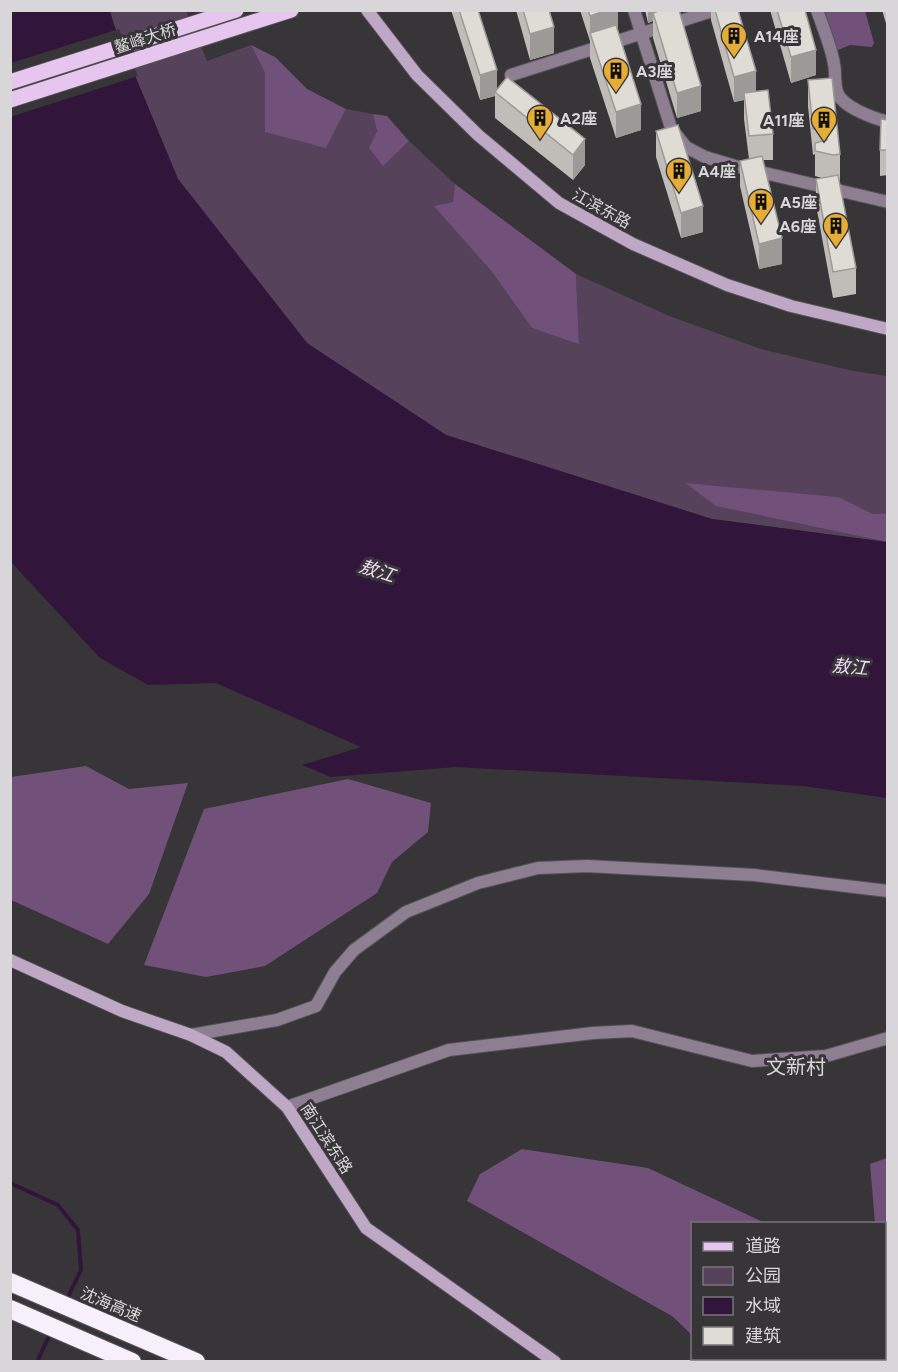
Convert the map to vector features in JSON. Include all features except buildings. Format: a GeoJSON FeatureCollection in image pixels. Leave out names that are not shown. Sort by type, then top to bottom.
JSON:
{"type":"FeatureCollection","features":[{"type":"Feature","properties":{"kind":"highway","name":"沈海高速"},"geometry":{"type":"LineString","coordinates":[[10,1282],[196,1362]]}},
{"type":"Feature","properties":{"kind":"highway"},"geometry":{"type":"LineString","coordinates":[[10,1309],[132,1362]]}},
{"type":"Feature","properties":{"kind":"main road","name":"鳌峰大桥"},"geometry":{"type":"LineString","coordinates":[[10,82],[236,10]]}},
{"type":"Feature","properties":{"kind":"main road","name":"鳌峰大桥"},"geometry":{"type":"LineString","coordinates":[[10,100],[291,10]]}},
{"type":"Feature","properties":{"kind":"main road","name":"江滨东路"},"geometry":{"type":"LineString","coordinates":[[367,10],[417,75],[478,135],[559,203],[633,244],[727,285],[791,306],[888,329]]}},
{"type":"Feature","properties":{"kind":"main road","name":"南江滨东路"},"geometry":{"type":"LineString","coordinates":[[10,960],[122,1011],[190,1035],[225,1052],[287,1107],[366,1228],[555,1362]]}},
{"type":"Feature","properties":{"kind":"street"},"geometry":{"type":"LineString","coordinates":[[634,10],[671,128],[686,147],[705,157],[735,166],[888,202]]}},
{"type":"Feature","properties":{"kind":"street"},"geometry":{"type":"LineString","coordinates":[[512,75],[715,10]]}},
{"type":"Feature","properties":{"kind":"street"},"geometry":{"type":"LineString","coordinates":[[817,10],[834,65],[834,79],[838,95],[855,109],[888,122]]}},
{"type":"Feature","properties":{"kind":"street"},"geometry":{"type":"LineString","coordinates":[[190,1035],[277,1020],[316,1006],[335,972],[354,950],[406,912],[478,883],[538,868],[587,866],[754,875],[888,891]]}},
{"type":"Feature","properties":{"kind":"street"},"geometry":{"type":"LineString","coordinates":[[287,1107],[449,1050],[582,1034],[632,1031],[752,1061],[826,1056],[888,1038]]}},
{"type":"Feature","properties":{"kind":"green space"},"geometry":{"type":"Polygon","coordinates":[[[110,11],[186,11],[207,61],[251,45],[265,73],[326,148],[346,109],[373,114],[377,131],[369,148],[383,165],[409,141],[455,184],[453,202],[435,206],[492,272],[532,328],[579,343],[576,274],[669,316],[761,349],[853,371],[887,376],[887,513],[873,514],[839,497],[686,484],[717,506],[887,542],[712,519],[446,435],[307,343],[178,179],[110,11]]]}},
{"type":"Feature","properties":{"kind":"shaded area"},"geometry":{"type":"Polygon","coordinates":[[[822,11],[865,11],[874,43],[872,47],[850,45],[838,50],[834,49],[822,11]]]}},
{"type":"Feature","properties":{"kind":"shaded area"},"geometry":{"type":"Polygon","coordinates":[[[251,45],[275,57],[307,89],[346,109],[326,148],[265,132],[265,73],[251,45]]]}},
{"type":"Feature","properties":{"kind":"shaded area"},"geometry":{"type":"Polygon","coordinates":[[[373,114],[387,116],[409,141],[383,166],[369,148],[377,131],[373,114]]]}},
{"type":"Feature","properties":{"kind":"shaded area"},"geometry":{"type":"Polygon","coordinates":[[[455,184],[576,274],[579,344],[532,328],[492,272],[434,206],[453,202],[455,184]]]}},
{"type":"Feature","properties":{"kind":"shaded area"},"geometry":{"type":"Polygon","coordinates":[[[685,483],[839,497],[873,514],[887,513],[887,542],[716,506],[685,483]]]}},
{"type":"Feature","properties":{"kind":"shaded area"},"geometry":{"type":"Polygon","coordinates":[[[86,766],[129,789],[188,783],[149,894],[108,944],[11,900],[11,777],[86,766]]]}},
{"type":"Feature","properties":{"kind":"shaded area"},"geometry":{"type":"Polygon","coordinates":[[[348,779],[431,803],[428,832],[392,862],[377,893],[265,966],[206,977],[144,965],[204,809],[348,779]]]}},
{"type":"Feature","properties":{"kind":"shaded area"},"geometry":{"type":"Polygon","coordinates":[[[522,1149],[648,1168],[763,1222],[691,1222],[691,1334],[672,1316],[467,1201],[480,1174],[522,1149]]]}},
{"type":"Feature","properties":{"kind":"shaded area"},"geometry":{"type":"Polygon","coordinates":[[[887,1158],[887,1361],[720,1360],[886,1360],[886,1222],[875,1222],[870,1164],[887,1158]]]}},
{"type":"Feature","properties":{"kind":"water","name":"敖江"},"geometry":{"type":"Polygon","coordinates":[[[11,11],[110,11],[178,179],[307,343],[446,435],[712,519],[887,542],[887,798],[803,786],[456,767],[331,777],[302,765],[361,747],[216,683],[148,685],[100,658],[11,562],[11,11]]]}},
{"type":"Feature","properties":{"kind":"pier"},"geometry":{"type":"Polygon","coordinates":[[[119,29],[138,76],[10,117],[11,63],[119,29]]]}},
{"type":"Feature","properties":{"kind":"waterway"},"geometry":{"type":"LineString","coordinates":[[10,1183],[58,1205],[78,1230],[81,1270],[66,1301]]}},
{"type":"Feature","properties":{"kind":"waterway"},"geometry":{"type":"LineString","coordinates":[[37,1362],[51,1332]]}},
{"type":"Feature","properties":{"kind":"place","name":"A14座"},"geometry":{"type":"Point","coordinates":[734,59]}},
{"type":"Feature","properties":{"kind":"place","name":"A3座"},"geometry":{"type":"Point","coordinates":[616,94]}},
{"type":"Feature","properties":{"kind":"place","name":"A2座"},"geometry":{"type":"Point","coordinates":[540,141]}},
{"type":"Feature","properties":{"kind":"place","name":"A11座"},"geometry":{"type":"Point","coordinates":[824,143]}},
{"type":"Feature","properties":{"kind":"place","name":"A4座"},"geometry":{"type":"Point","coordinates":[679,194]}},
{"type":"Feature","properties":{"kind":"place","name":"A5座"},"geometry":{"type":"Point","coordinates":[761,225]}},
{"type":"Feature","properties":{"kind":"place","name":"A6座"},"geometry":{"type":"Point","coordinates":[836,249]}},
{"type":"Feature","properties":{"kind":"district","name":"文新村"},"geometry":{"type":"Point","coordinates":[796,1067]}}]}
